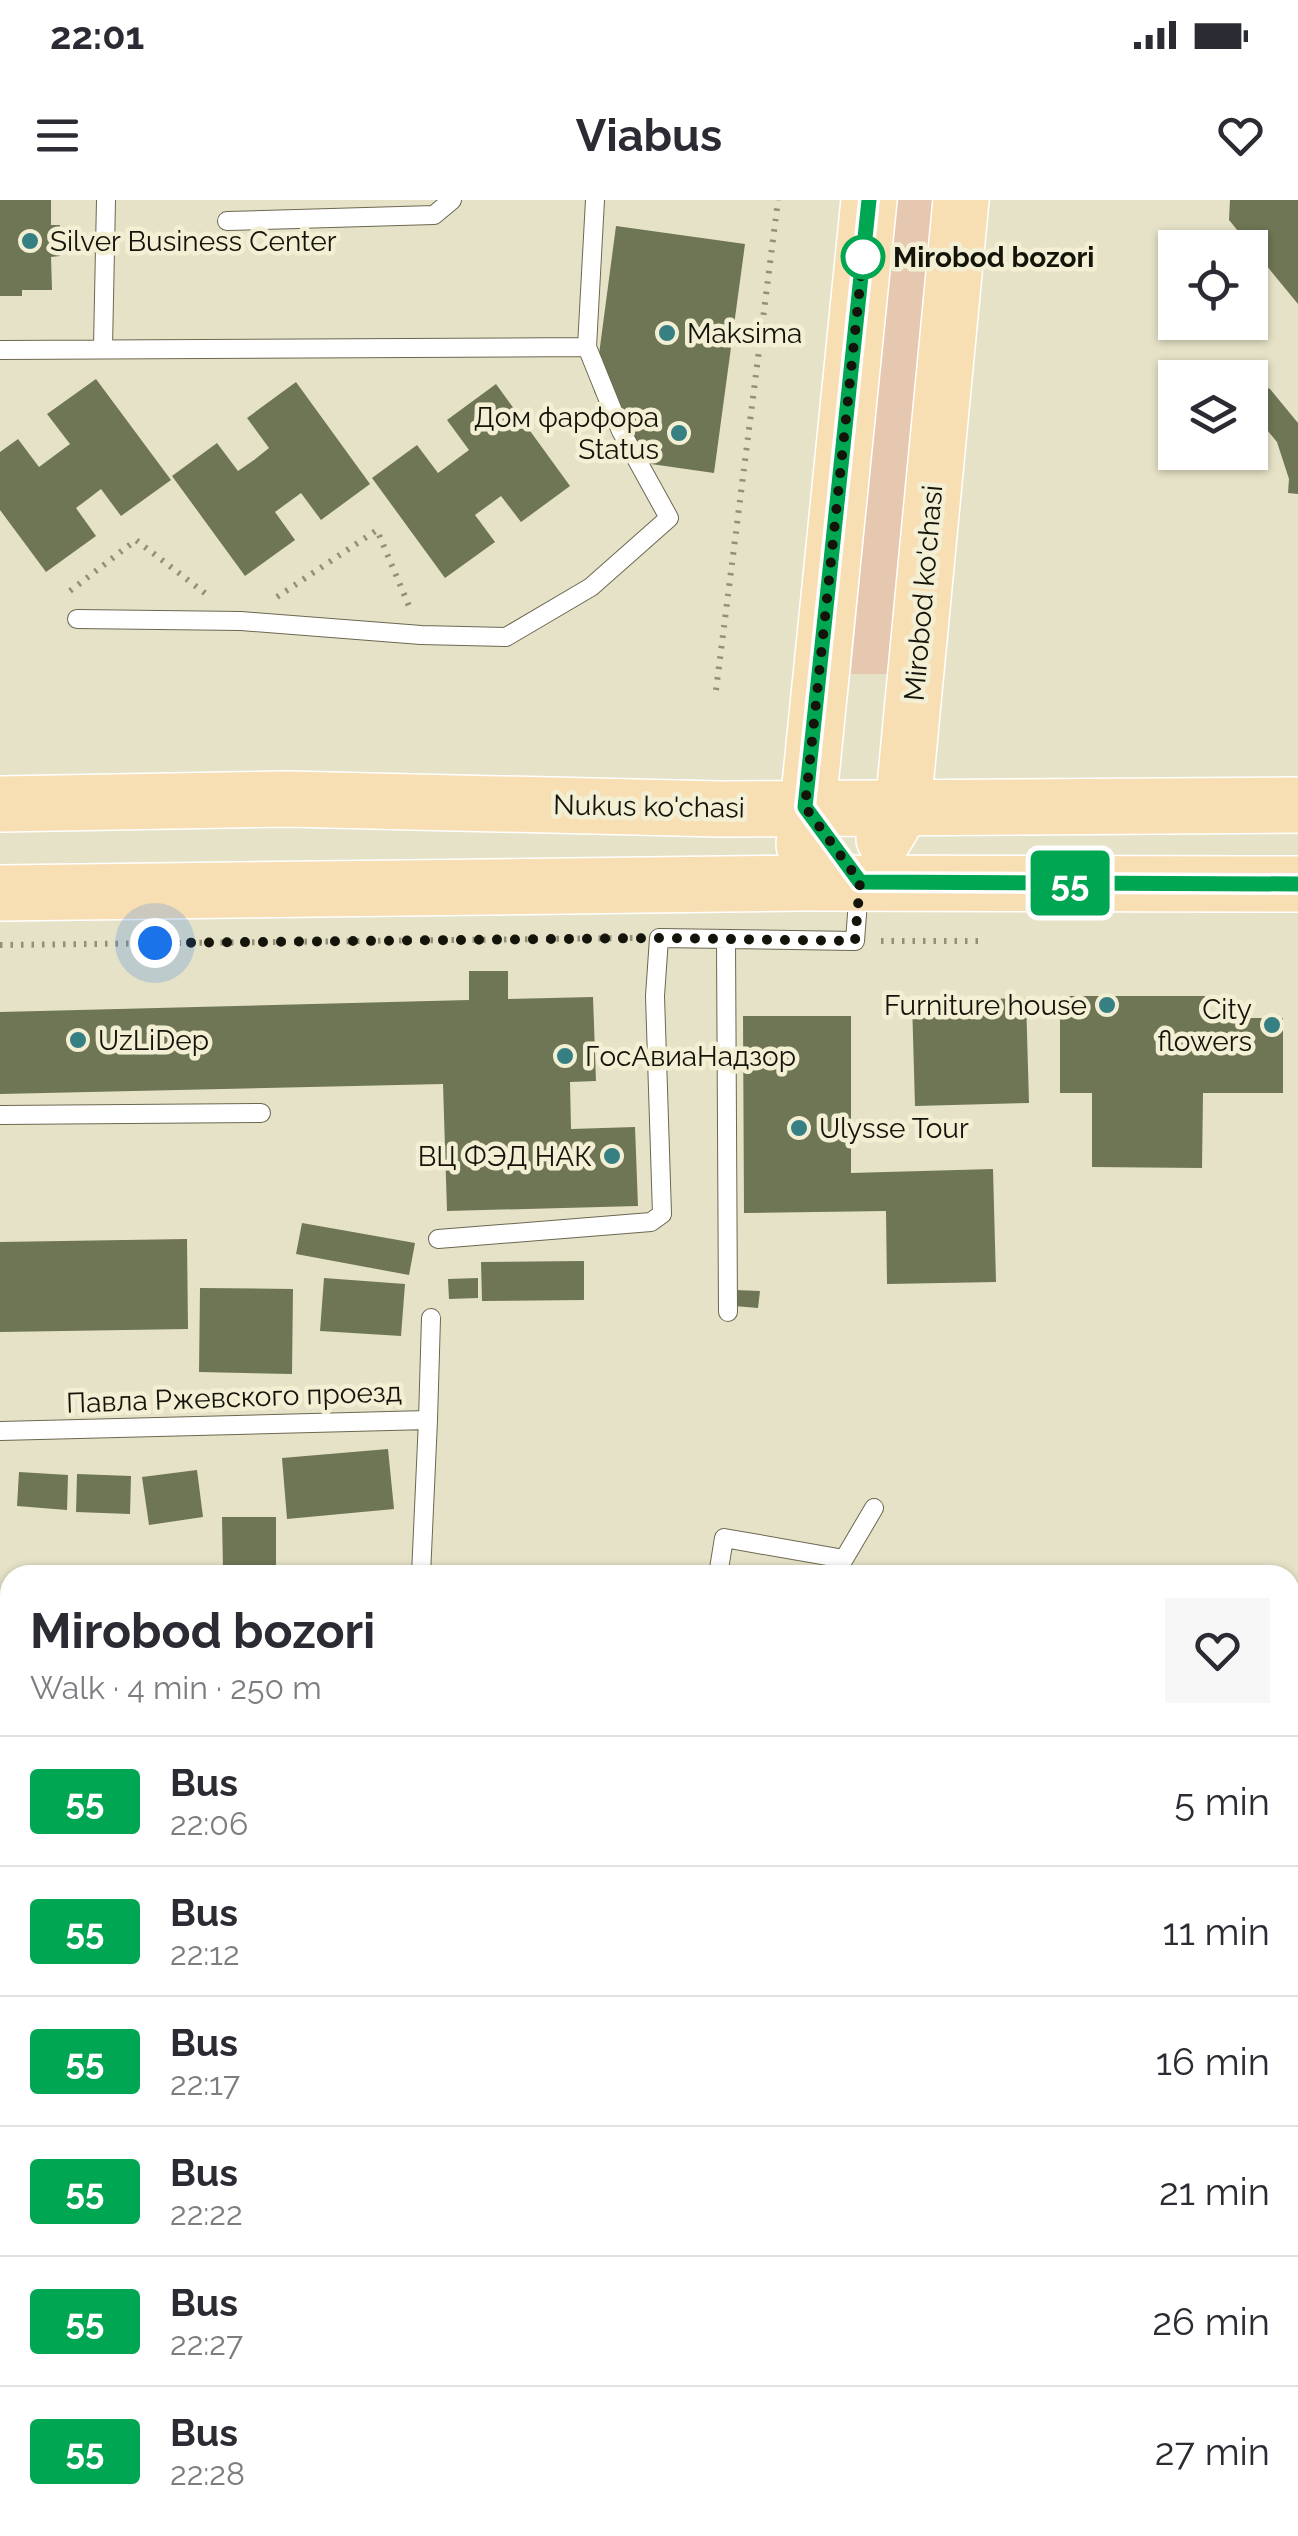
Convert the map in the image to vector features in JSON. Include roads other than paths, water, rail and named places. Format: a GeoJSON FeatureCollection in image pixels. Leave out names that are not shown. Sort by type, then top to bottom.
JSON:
{"type":"FeatureCollection","features":[{"type":"Feature","properties":{"kind":"main road"},"geometry":{"type":"LineString","coordinates":[[803,882],[805,807],[870,200]]}},
{"type":"Feature","properties":{"kind":"main road","name":"Mirobod ko'chasi"},"geometry":{"type":"LineString","coordinates":[[860,882],[903,807],[961,200]]}},
{"type":"Feature","properties":{"kind":"main road","name":"Nukus ko'chasi"},"geometry":{"type":"LineString","coordinates":[[0,804],[287,799],[721,809],[1298,805]]}},
{"type":"Feature","properties":{"kind":"main road"},"geometry":{"type":"LineString","coordinates":[[805,807],[860,882]]}},
{"type":"Feature","properties":{"kind":"main road"},"geometry":{"type":"LineString","coordinates":[[0,894],[803,882],[1298,884]]}},
{"type":"Feature","properties":{"kind":"lane"},"geometry":{"type":"LineString","coordinates":[[103,347],[106,200]]}},
{"type":"Feature","properties":{"kind":"lane"},"geometry":{"type":"LineString","coordinates":[[227,220],[434,215],[452,200]]}},
{"type":"Feature","properties":{"kind":"lane"},"geometry":{"type":"LineString","coordinates":[[76,620],[241,621],[421,635],[506,636],[592,587],[669,518],[621,431],[587,346],[595,200]]}},
{"type":"Feature","properties":{"kind":"lane"},"geometry":{"type":"LineString","coordinates":[[0,350],[587,346]]}},
{"type":"Feature","properties":{"kind":"lane"},"geometry":{"type":"LineString","coordinates":[[438,1238],[650,1222],[662,1214],[655,996],[658,938],[855,941],[860,882]]}},
{"type":"Feature","properties":{"kind":"lane"},"geometry":{"type":"LineString","coordinates":[[726,940],[728,1312]]}},
{"type":"Feature","properties":{"kind":"lane"},"geometry":{"type":"LineString","coordinates":[[0,1115],[261,1113]]}},
{"type":"Feature","properties":{"kind":"lane","name":"Павла Ржевского проезд"},"geometry":{"type":"LineString","coordinates":[[0,1432],[428,1420],[431,1318]]}},
{"type":"Feature","properties":{"kind":"lane"},"geometry":{"type":"LineString","coordinates":[[421,1565],[428,1420]]}},
{"type":"Feature","properties":{"kind":"lane"},"geometry":{"type":"LineString","coordinates":[[720,1565],[724,1538],[844,1559],[874,1508]]}},
{"type":"Feature","properties":{"kind":"place","name":"Silver Business Center"},"geometry":{"type":"Point","coordinates":[30,241]}},
{"type":"Feature","properties":{"kind":"place","name":"Mirobod bozori"},"geometry":{"type":"Point","coordinates":[863,257]}},
{"type":"Feature","properties":{"kind":"place","name":"Maksima"},"geometry":{"type":"Point","coordinates":[667,333]}},
{"type":"Feature","properties":{"kind":"place","name":"Дом фарфора Status"},"geometry":{"type":"Point","coordinates":[679,433]}},
{"type":"Feature","properties":{"kind":"place","name":"Furniture house"},"geometry":{"type":"Point","coordinates":[1107,1005]}},
{"type":"Feature","properties":{"kind":"place","name":"City flowers"},"geometry":{"type":"Point","coordinates":[1272,1025]}},
{"type":"Feature","properties":{"kind":"place","name":"UzLiDep"},"geometry":{"type":"Point","coordinates":[78,1040]}},
{"type":"Feature","properties":{"kind":"place","name":"ГосАвиаНадзор"},"geometry":{"type":"Point","coordinates":[565,1056]}},
{"type":"Feature","properties":{"kind":"place","name":"Ulysse Tour"},"geometry":{"type":"Point","coordinates":[799,1128]}},
{"type":"Feature","properties":{"kind":"place","name":"ВЦ ФЭД НАК"},"geometry":{"type":"Point","coordinates":[612,1156]}}]}
